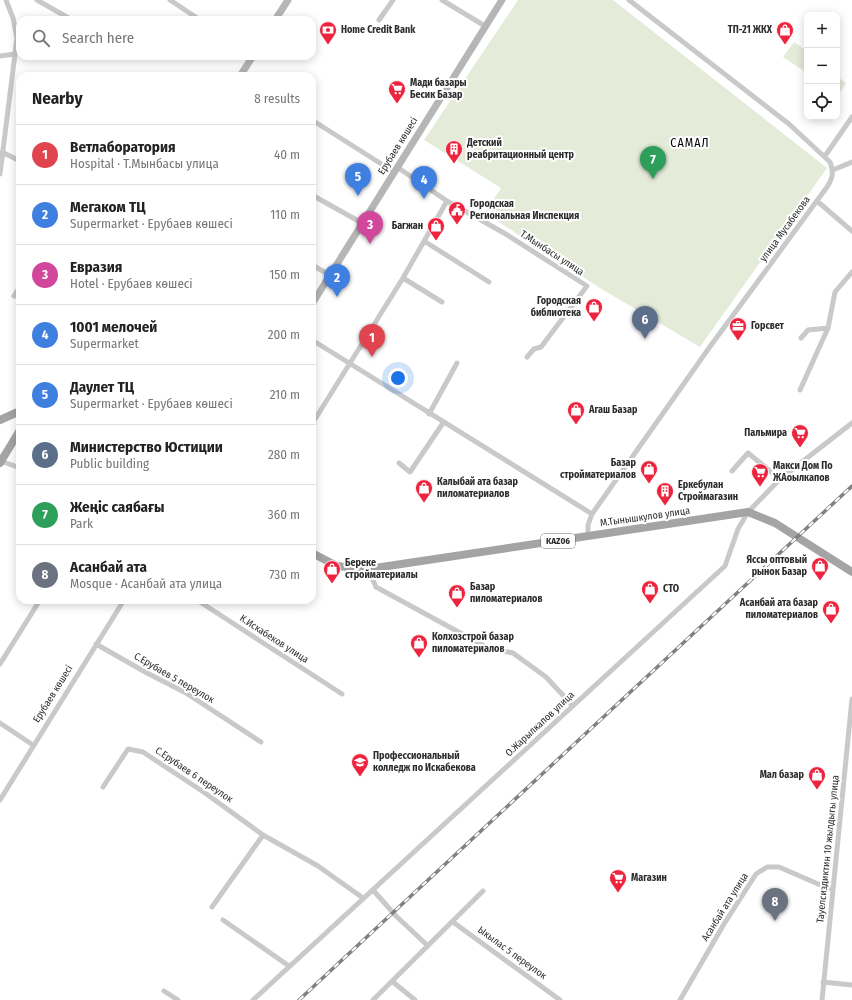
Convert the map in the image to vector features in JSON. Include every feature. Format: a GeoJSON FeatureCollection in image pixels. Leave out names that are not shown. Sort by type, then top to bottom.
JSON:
{"type":"FeatureCollection","features":[{"type":"Feature","properties":{"kind":"main road"},"geometry":{"type":"LineString","coordinates":[[278,16],[288,0]]}},
{"type":"Feature","properties":{"kind":"main road","name":"Ерубаев көшесі"},"geometry":{"type":"LineString","coordinates":[[316,298],[502,0]]}},
{"type":"Feature","properties":{"kind":"main road"},"geometry":{"type":"LineString","coordinates":[[243,72],[250,60]]}},
{"type":"Feature","properties":{"kind":"main road"},"geometry":{"type":"LineString","coordinates":[[0,420],[16,414]]}},
{"type":"Feature","properties":{"kind":"main road"},"geometry":{"type":"LineString","coordinates":[[1,462],[16,437]]}},
{"type":"Feature","properties":{"kind":"main road"},"geometry":{"type":"LineString","coordinates":[[748,512],[775,524],[852,572]]}},
{"type":"Feature","properties":{"kind":"main road","name":"М.Тынышкулов улица"},"geometry":{"type":"LineString","coordinates":[[316,555],[337,566],[368,569],[748,512]]}},
{"type":"Feature","properties":{"kind":"street"},"geometry":{"type":"LineString","coordinates":[[6,0],[13,18],[16,33]]}},
{"type":"Feature","properties":{"kind":"street"},"geometry":{"type":"LineString","coordinates":[[37,0],[65,16]]}},
{"type":"Feature","properties":{"kind":"street"},"geometry":{"type":"LineString","coordinates":[[170,0],[194,16]]}},
{"type":"Feature","properties":{"kind":"street"},"geometry":{"type":"LineString","coordinates":[[379,20],[393,0]]}},
{"type":"Feature","properties":{"kind":"street"},"geometry":{"type":"LineString","coordinates":[[442,0],[485,26]]}},
{"type":"Feature","properties":{"kind":"street"},"geometry":{"type":"LineString","coordinates":[[629,0],[789,124],[825,156],[834,170],[852,162]]}},
{"type":"Feature","properties":{"kind":"street"},"geometry":{"type":"LineString","coordinates":[[0,173],[16,46]]}},
{"type":"Feature","properties":{"kind":"street"},"geometry":{"type":"LineString","coordinates":[[0,56],[15,54]]}},
{"type":"Feature","properties":{"kind":"street"},"geometry":{"type":"LineString","coordinates":[[825,156],[852,117]]}},
{"type":"Feature","properties":{"kind":"street","name":"Т.Мынбасы улица"},"geometry":{"type":"LineString","coordinates":[[316,122],[447,201],[504,233],[587,286],[541,347],[534,349],[527,357]]}},
{"type":"Feature","properties":{"kind":"street"},"geometry":{"type":"LineString","coordinates":[[2,152],[16,159]]}},
{"type":"Feature","properties":{"kind":"street","name":"улица Мусабекова"},"geometry":{"type":"LineString","coordinates":[[592,514],[709,348],[832,180],[834,170]]}},
{"type":"Feature","properties":{"kind":"street"},"geometry":{"type":"LineString","coordinates":[[316,196],[362,223]]}},
{"type":"Feature","properties":{"kind":"street"},"geometry":{"type":"LineString","coordinates":[[316,418],[403,278],[447,201]]}},
{"type":"Feature","properties":{"kind":"street"},"geometry":{"type":"LineString","coordinates":[[817,201],[852,231]]}},
{"type":"Feature","properties":{"kind":"street"},"geometry":{"type":"LineString","coordinates":[[424,241],[489,282]]}},
{"type":"Feature","properties":{"kind":"street"},"geometry":{"type":"LineString","coordinates":[[316,267],[330,275]]}},
{"type":"Feature","properties":{"kind":"street"},"geometry":{"type":"LineString","coordinates":[[800,390],[828,328],[835,292],[852,272]]}},
{"type":"Feature","properties":{"kind":"street"},"geometry":{"type":"LineString","coordinates":[[403,278],[442,302]]}},
{"type":"Feature","properties":{"kind":"street"},"geometry":{"type":"LineString","coordinates":[[801,338],[808,330],[828,328]]}},
{"type":"Feature","properties":{"kind":"street"},"geometry":{"type":"LineString","coordinates":[[316,343],[443,423],[592,514],[588,525],[588,536]]}},
{"type":"Feature","properties":{"kind":"street"},"geometry":{"type":"LineString","coordinates":[[429,414],[457,363]]}},
{"type":"Feature","properties":{"kind":"street"},"geometry":{"type":"LineString","coordinates":[[399,463],[410,472],[443,423]]}},
{"type":"Feature","properties":{"kind":"street","name":"О.Жарылкапов улица"},"geometry":{"type":"LineString","coordinates":[[253,1000],[725,566],[738,529],[748,512],[780,479],[852,423]]}},
{"type":"Feature","properties":{"kind":"street"},"geometry":{"type":"LineString","coordinates":[[732,471],[748,453],[780,479]]}},
{"type":"Feature","properties":{"kind":"street"},"geometry":{"type":"LineString","coordinates":[[1,462],[16,467]]}},
{"type":"Feature","properties":{"kind":"street"},"geometry":{"type":"LineString","coordinates":[[368,569],[376,587],[488,648],[513,653],[546,677],[573,706]]}},
{"type":"Feature","properties":{"kind":"street"},"geometry":{"type":"LineString","coordinates":[[0,664],[38,604]]}},
{"type":"Feature","properties":{"kind":"street","name":"Ерубаев көшесі"},"geometry":{"type":"LineString","coordinates":[[0,800],[121,604]]}},
{"type":"Feature","properties":{"kind":"street","name":"К.Искабеков улица"},"geometry":{"type":"LineString","coordinates":[[203,604],[342,694]]}},
{"type":"Feature","properties":{"kind":"street","name":"С.Ерубаев 5 переулок"},"geometry":{"type":"LineString","coordinates":[[96,644],[147,674],[186,693],[262,742]]}},
{"type":"Feature","properties":{"kind":"street","name":"Тауелсиздиктин 10 жылдыгы улица"},"geometry":{"type":"LineString","coordinates":[[822,1000],[852,699]]}},
{"type":"Feature","properties":{"kind":"street"},"geometry":{"type":"LineString","coordinates":[[0,723],[33,745]]}},
{"type":"Feature","properties":{"kind":"street","name":"С.Ерубаев 6 переулок"},"geometry":{"type":"LineString","coordinates":[[104,787],[128,749],[143,752],[205,793],[263,835],[318,866],[364,898]]}},
{"type":"Feature","properties":{"kind":"street"},"geometry":{"type":"LineString","coordinates":[[212,907],[263,835]]}},
{"type":"Feature","properties":{"kind":"street","name":"Асанбай ата улица"},"geometry":{"type":"LineString","coordinates":[[680,1000],[724,924],[756,874],[767,867],[779,867],[833,889]]}},
{"type":"Feature","properties":{"kind":"street"},"geometry":{"type":"LineString","coordinates":[[373,890],[396,916],[428,946]]}},
{"type":"Feature","properties":{"kind":"street"},"geometry":{"type":"LineString","coordinates":[[373,1000],[393,982],[483,891]]}},
{"type":"Feature","properties":{"kind":"street"},"geometry":{"type":"LineString","coordinates":[[223,920],[289,966]]}},
{"type":"Feature","properties":{"kind":"street","name":"Ыкылас 5 переулок"},"geometry":{"type":"LineString","coordinates":[[453,922],[560,1000]]}},
{"type":"Feature","properties":{"kind":"street"},"geometry":{"type":"LineString","coordinates":[[393,982],[415,1000]]}},
{"type":"Feature","properties":{"kind":"street"},"geometry":{"type":"LineString","coordinates":[[823,982],[852,985]]}},
{"type":"Feature","properties":{"kind":"street"},"geometry":{"type":"LineString","coordinates":[[164,991],[178,1000]]}},
{"type":"Feature","properties":{"kind":"green space"},"geometry":{"type":"Polygon","coordinates":[[[518,0],[613,0],[827,168],[700,347],[600,288],[485,213],[501,188],[424,140],[518,0]]]}},
{"type":"Feature","properties":{"kind":"green space"},"geometry":{"type":"Polygon","coordinates":[[[794,42],[804,49],[804,71],[783,57],[794,42]]]}},
{"type":"Feature","properties":{"kind":"green space"},"geometry":{"type":"Polygon","coordinates":[[[840,79],[846,83],[840,92],[840,79]]]}},
{"type":"Feature","properties":{"kind":"railway"},"geometry":{"type":"LineString","coordinates":[[299,1000],[852,486]]}},
{"type":"Feature","properties":{"kind":"place","name":"Home Credit Bank"},"geometry":{"type":"Point","coordinates":[328,45]}},
{"type":"Feature","properties":{"kind":"place","name":"ТП-21 ЖКХ"},"geometry":{"type":"Point","coordinates":[785,45]}},
{"type":"Feature","properties":{"kind":"place","name":"Мади базары Бесик Базар"},"geometry":{"type":"Point","coordinates":[397,104]}},
{"type":"Feature","properties":{"kind":"place","name":"Детский реабритационный центр"},"geometry":{"type":"Point","coordinates":[454,164]}},
{"type":"Feature","properties":{"kind":"place","name":"Жеңіс саябағы"},"geometry":{"type":"Point","coordinates":[653,179]}},
{"type":"Feature","properties":{"kind":"place","name":"Даулет ТЦ"},"geometry":{"type":"Point","coordinates":[358,196]}},
{"type":"Feature","properties":{"kind":"place","name":"1001 мелочей"},"geometry":{"type":"Point","coordinates":[424,199]}},
{"type":"Feature","properties":{"kind":"place","name":"Городская Региональная Инспекция"},"geometry":{"type":"Point","coordinates":[457,225]}},
{"type":"Feature","properties":{"kind":"place","name":"Багжан"},"geometry":{"type":"Point","coordinates":[436,241]}},
{"type":"Feature","properties":{"kind":"place","name":"Евразия"},"geometry":{"type":"Point","coordinates":[370,244]}},
{"type":"Feature","properties":{"kind":"place","name":"Мегаком ТЦ"},"geometry":{"type":"Point","coordinates":[337,297]}},
{"type":"Feature","properties":{"kind":"place","name":"Городская библиотека"},"geometry":{"type":"Point","coordinates":[594,322]}},
{"type":"Feature","properties":{"kind":"place","name":"Министерство Юстиции"},"geometry":{"type":"Point","coordinates":[645,339]}},
{"type":"Feature","properties":{"kind":"place","name":"Горсвет"},"geometry":{"type":"Point","coordinates":[738,341]}},
{"type":"Feature","properties":{"kind":"place","name":"Ветлаборатория"},"geometry":{"type":"Point","coordinates":[372,357]}},
{"type":"Feature","properties":{"kind":"place","name":"Агаш Базар"},"geometry":{"type":"Point","coordinates":[576,425]}},
{"type":"Feature","properties":{"kind":"place","name":"Пальмира"},"geometry":{"type":"Point","coordinates":[800,448]}},
{"type":"Feature","properties":{"kind":"place","name":"Базар стройматериалов"},"geometry":{"type":"Point","coordinates":[649,484]}},
{"type":"Feature","properties":{"kind":"place","name":"Макси Дом По ЖАоылкапов"},"geometry":{"type":"Point","coordinates":[760,487]}},
{"type":"Feature","properties":{"kind":"place","name":"Калыбай ата базар пиломатериалов"},"geometry":{"type":"Point","coordinates":[424,503]}},
{"type":"Feature","properties":{"kind":"place","name":"Еркебулан Строймагазин"},"geometry":{"type":"Point","coordinates":[665,506]}},
{"type":"Feature","properties":{"kind":"place","name":"Яссы оптовый рынок Базар"},"geometry":{"type":"Point","coordinates":[820,581]}},
{"type":"Feature","properties":{"kind":"place","name":"Береке стройматериалы"},"geometry":{"type":"Point","coordinates":[332,584]}},
{"type":"Feature","properties":{"kind":"place","name":"СТО"},"geometry":{"type":"Point","coordinates":[650,604]}},
{"type":"Feature","properties":{"kind":"place","name":"Базар пиломатериалов"},"geometry":{"type":"Point","coordinates":[457,608]}},
{"type":"Feature","properties":{"kind":"place","name":"Асанбай ата базар пиломатериалов"},"geometry":{"type":"Point","coordinates":[831,624]}},
{"type":"Feature","properties":{"kind":"place","name":"Колхозстрой базар пиломатериалов"},"geometry":{"type":"Point","coordinates":[419,658]}},
{"type":"Feature","properties":{"kind":"place","name":"Профессиональный колледж по Искабекова"},"geometry":{"type":"Point","coordinates":[360,777]}},
{"type":"Feature","properties":{"kind":"place","name":"Мал базар"},"geometry":{"type":"Point","coordinates":[817,790]}},
{"type":"Feature","properties":{"kind":"place","name":"Магазин"},"geometry":{"type":"Point","coordinates":[618,893]}},
{"type":"Feature","properties":{"kind":"place","name":"Асанбай ата"},"geometry":{"type":"Point","coordinates":[775,921]}},
{"type":"Feature","properties":{"kind":"district","name":"САМАЛ"},"geometry":{"type":"Point","coordinates":[690,143]}}]}
